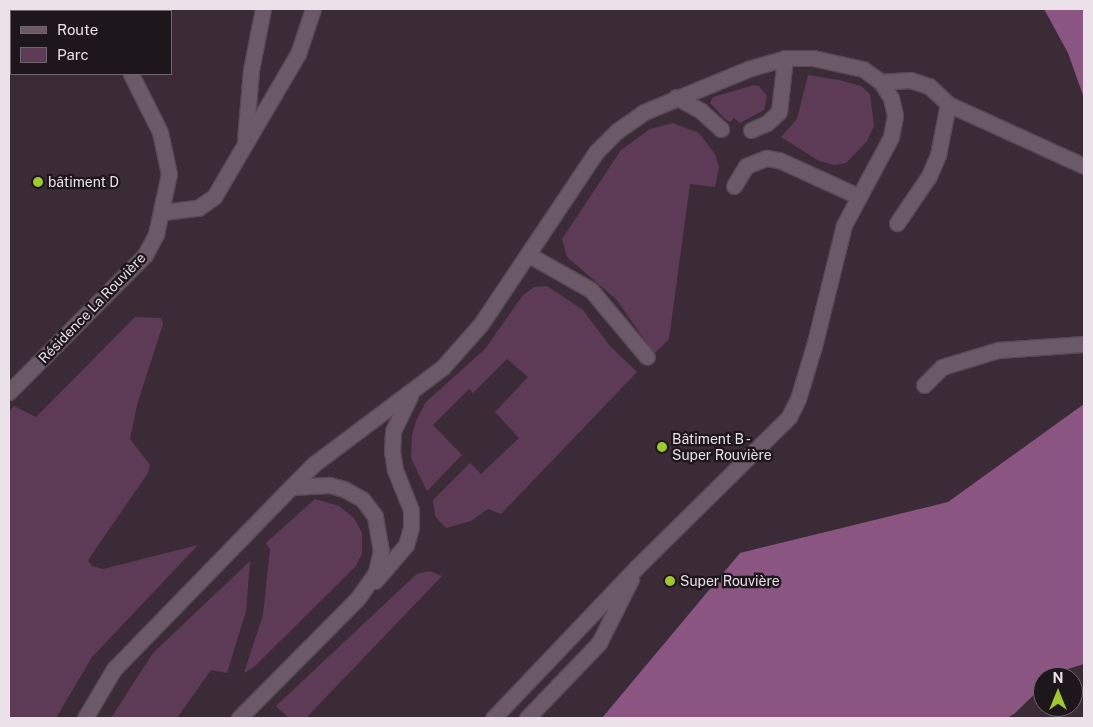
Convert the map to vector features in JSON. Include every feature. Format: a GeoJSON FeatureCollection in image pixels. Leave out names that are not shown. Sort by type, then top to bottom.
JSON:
{"type":"FeatureCollection","features":[{"type":"Feature","properties":{"kind":"street"},"geometry":{"type":"LineString","coordinates":[[245,149],[251,70],[263,9]]}},
{"type":"Feature","properties":{"kind":"street"},"geometry":{"type":"LineString","coordinates":[[163,212],[198,208],[214,197],[245,149],[263,110],[298,54],[313,9]]}},
{"type":"Feature","properties":{"kind":"street"},"geometry":{"type":"LineString","coordinates":[[751,130],[768,123],[779,112],[785,58]]}},
{"type":"Feature","properties":{"kind":"street"},"geometry":{"type":"LineString","coordinates":[[84,718],[114,669],[314,464],[443,367],[481,324],[597,151],[616,131],[644,112],[676,97],[711,82],[785,58],[833,60],[863,69],[882,82],[891,98],[895,116],[891,137],[844,224],[814,346],[798,399],[789,417],[637,567],[493,718]]}},
{"type":"Feature","properties":{"kind":"street","name":"Résidence La Rouvière"},"geometry":{"type":"LineString","coordinates":[[9,392],[145,255],[163,212],[169,174],[162,142],[131,75]]}},
{"type":"Feature","properties":{"kind":"street"},"geometry":{"type":"LineString","coordinates":[[882,82],[910,80],[929,86],[948,104],[1084,166]]}},
{"type":"Feature","properties":{"kind":"street"},"geometry":{"type":"LineString","coordinates":[[676,97],[708,116],[720,129]]}},
{"type":"Feature","properties":{"kind":"street"},"geometry":{"type":"LineString","coordinates":[[897,223],[929,176],[938,155],[948,104]]}},
{"type":"Feature","properties":{"kind":"street"},"geometry":{"type":"LineString","coordinates":[[734,186],[746,166],[766,158],[779,160],[858,196]]}},
{"type":"Feature","properties":{"kind":"street"},"geometry":{"type":"LineString","coordinates":[[529,255],[591,290],[647,357]]}},
{"type":"Feature","properties":{"kind":"street"},"geometry":{"type":"LineString","coordinates":[[924,385],[942,367],[998,350],[1084,344]]}},
{"type":"Feature","properties":{"kind":"street"},"geometry":{"type":"LineString","coordinates":[[239,718],[358,598],[406,545],[411,510],[395,470],[393,432],[403,407],[417,387]]}},
{"type":"Feature","properties":{"kind":"street"},"geometry":{"type":"LineString","coordinates":[[291,487],[329,485],[344,489],[362,499],[375,516],[381,551],[376,572],[358,598]]}},
{"type":"Feature","properties":{"kind":"street"},"geometry":{"type":"LineString","coordinates":[[527,718],[598,644],[637,567]]}},
{"type":"Feature","properties":{"kind":"green space"},"geometry":{"type":"Polygon","coordinates":[[[808,75],[861,86],[870,94],[874,126],[867,141],[846,163],[835,165],[819,161],[781,137],[797,119],[808,75]]]}},
{"type":"Feature","properties":{"kind":"green space"},"geometry":{"type":"Polygon","coordinates":[[[754,85],[759,86],[767,96],[764,110],[740,123],[734,118],[730,122],[726,120],[710,103],[713,97],[754,85]]]}},
{"type":"Feature","properties":{"kind":"green space"},"geometry":{"type":"Polygon","coordinates":[[[673,123],[699,133],[715,154],[719,167],[715,187],[690,184],[669,339],[654,354],[617,300],[567,257],[562,239],[621,150],[650,129],[673,123]]]}},
{"type":"Feature","properties":{"kind":"green space"},"geometry":{"type":"Polygon","coordinates":[[[547,286],[583,310],[609,345],[637,372],[501,514],[488,509],[471,521],[446,528],[435,516],[433,500],[470,463],[481,474],[519,438],[495,412],[528,377],[507,359],[473,393],[469,389],[433,425],[462,455],[427,491],[411,458],[412,435],[416,421],[426,402],[485,349],[523,295],[534,287],[547,286]]]}},
{"type":"Feature","properties":{"kind":"green space"},"geometry":{"type":"Polygon","coordinates":[[[135,317],[161,318],[163,324],[137,405],[130,439],[150,465],[148,473],[88,560],[92,566],[103,569],[198,545],[92,657],[56,718],[9,718],[9,412],[14,406],[36,417],[135,317]]]}},
{"type":"Feature","properties":{"kind":"green space"},"geometry":{"type":"Polygon","coordinates":[[[315,499],[339,506],[354,518],[362,533],[362,554],[355,567],[254,667],[244,673],[263,615],[270,549],[266,543],[315,499]]]}},
{"type":"Feature","properties":{"kind":"green space"},"geometry":{"type":"Polygon","coordinates":[[[250,561],[246,611],[227,673],[211,670],[177,718],[111,718],[153,653],[250,561]]]}},
{"type":"Feature","properties":{"kind":"green space"},"geometry":{"type":"Polygon","coordinates":[[[429,571],[442,576],[306,718],[289,718],[276,706],[417,574],[429,571]]]}},
{"type":"Feature","properties":{"kind":"shaded area"},"geometry":{"type":"Polygon","coordinates":[[[1044,9],[1084,9],[1084,98],[1068,53],[1044,9]]]}},
{"type":"Feature","properties":{"kind":"shaded area"},"geometry":{"type":"Polygon","coordinates":[[[1084,404],[1084,664],[1074,667],[1033,667],[1033,696],[1014,714],[1007,718],[602,718],[740,553],[948,502],[1084,404]]]}},
{"type":"Feature","properties":{"kind":"place","name":"bâtiment D"},"geometry":{"type":"Point","coordinates":[38,182]}},
{"type":"Feature","properties":{"kind":"place","name":"Bâtiment B - Super Rouvière"},"geometry":{"type":"Point","coordinates":[662,447]}},
{"type":"Feature","properties":{"kind":"place","name":"Super Rouvière"},"geometry":{"type":"Point","coordinates":[670,581]}}]}
